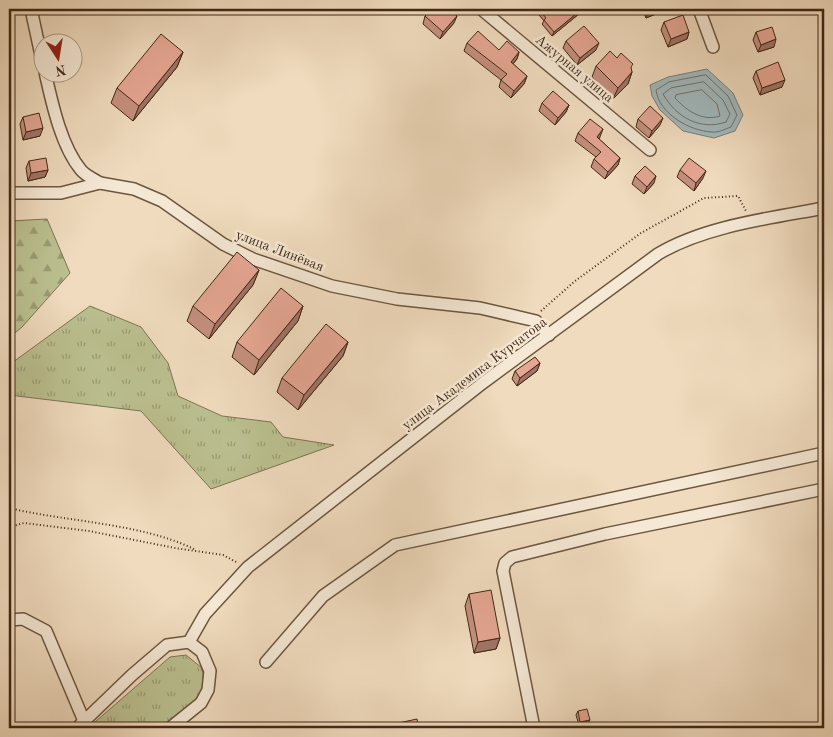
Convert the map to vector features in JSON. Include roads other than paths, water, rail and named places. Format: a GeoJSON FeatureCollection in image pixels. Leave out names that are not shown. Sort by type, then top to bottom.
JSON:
{"type":"FeatureCollection","features":[{"type":"Feature","properties":{"kind":"street"},"geometry":{"type":"LineString","coordinates":[[31,9],[36,32]]}},
{"type":"Feature","properties":{"kind":"street","name":"Ажурная улица"},"geometry":{"type":"LineString","coordinates":[[480,9],[650,150]]}},
{"type":"Feature","properties":{"kind":"street"},"geometry":{"type":"LineString","coordinates":[[699,9],[713,47]]}},
{"type":"Feature","properties":{"kind":"street"},"geometry":{"type":"LineString","coordinates":[[47,82],[53,107],[71,156],[82,172],[100,183]]}},
{"type":"Feature","properties":{"kind":"street","name":"улица Линёвая"},"geometry":{"type":"LineString","coordinates":[[9,193],[61,193],[100,183],[134,188],[162,201],[223,244],[253,258],[332,286],[397,299],[480,308],[536,320],[549,335]]}},
{"type":"Feature","properties":{"kind":"street","name":"улица Академика Курчатова"},"geometry":{"type":"LineString","coordinates":[[189,642],[204,614],[245,570],[484,382],[658,254],[678,242],[752,222],[824,208]]}},
{"type":"Feature","properties":{"kind":"street"},"geometry":{"type":"LineString","coordinates":[[266,662],[323,596],[395,545],[824,453]]}},
{"type":"Feature","properties":{"kind":"street"},"geometry":{"type":"LineString","coordinates":[[534,728],[503,571],[505,563],[512,557],[605,534],[824,489]]}},
{"type":"Feature","properties":{"kind":"street"},"geometry":{"type":"LineString","coordinates":[[9,620],[23,619],[46,631],[80,725],[167,645],[189,642],[202,652],[210,672],[208,690],[201,703],[170,728]]}},
{"type":"Feature","properties":{"kind":"water"},"geometry":{"type":"Polygon","coordinates":[[[707,69],[733,93],[743,115],[735,131],[714,138],[683,131],[660,110],[652,96],[650,85],[668,77],[707,69]]]}}]}
